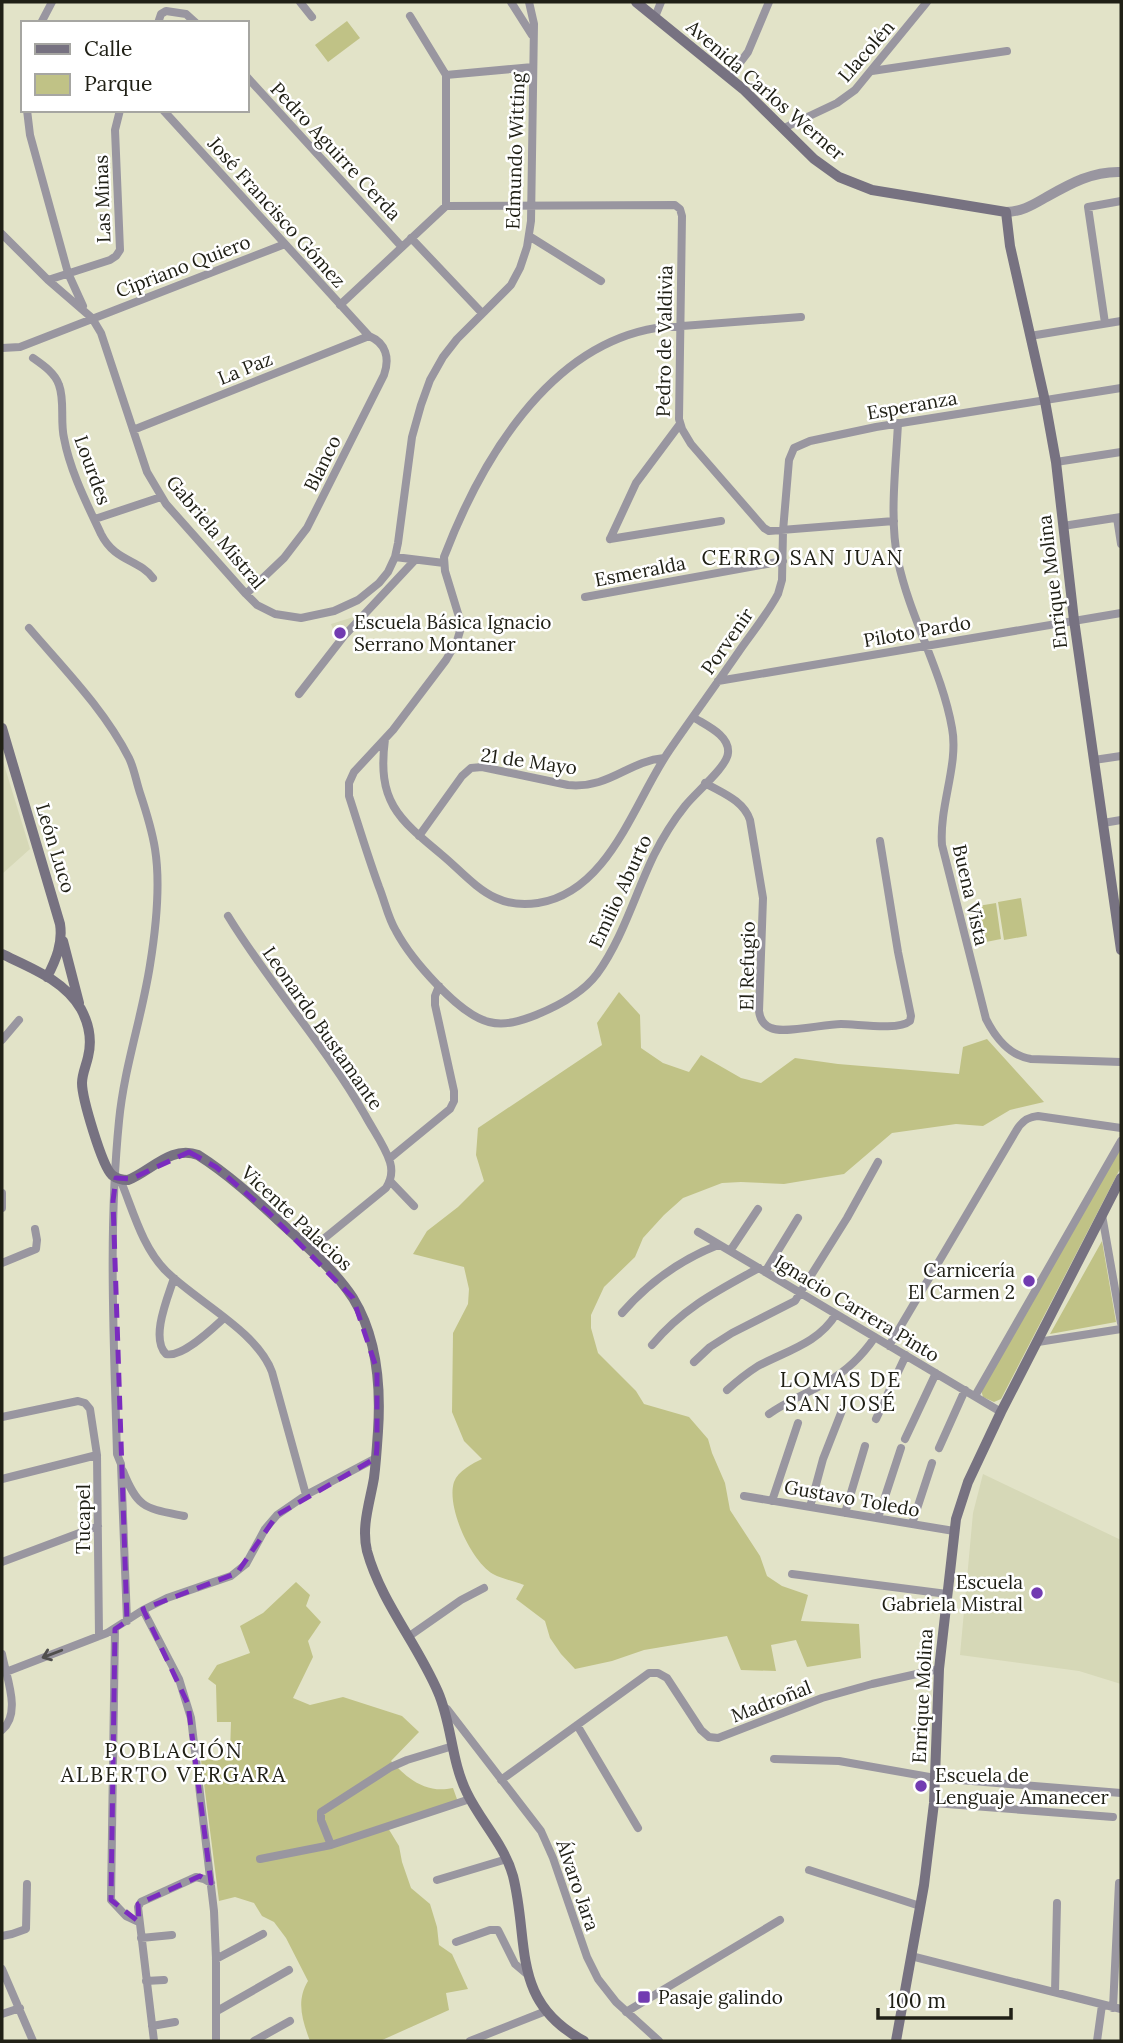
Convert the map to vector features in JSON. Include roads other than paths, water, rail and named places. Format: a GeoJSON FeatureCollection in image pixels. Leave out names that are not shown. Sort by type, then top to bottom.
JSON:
{"type":"FeatureCollection","features":[{"type":"Feature","properties":{"kind":"main road","name":"Avenida Carlos Werner"},"geometry":{"type":"LineString","coordinates":[[636,2],[729,77],[821,165],[839,177],[880,191],[1006,212]]}},
{"type":"Feature","properties":{"kind":"main road","name":"Enrique Molina"},"geometry":{"type":"LineString","coordinates":[[1006,212],[1010,243],[1056,462],[1073,620],[1103,823],[1117,888],[1121,950]]}},
{"type":"Feature","properties":{"kind":"main road","name":"León Luco"},"geometry":{"type":"LineString","coordinates":[[2,728],[57,910],[81,1009]]}},
{"type":"Feature","properties":{"kind":"main road"},"geometry":{"type":"LineString","coordinates":[[47,976],[58,953],[62,934]]}},
{"type":"Feature","properties":{"kind":"main road"},"geometry":{"type":"LineString","coordinates":[[2,954],[47,976],[65,990],[81,1009],[89,1035],[89,1051],[82,1078],[83,1093],[109,1172],[118,1179]]}},
{"type":"Feature","properties":{"kind":"main road","name":"Vicente Palacios"},"geometry":{"type":"LineString","coordinates":[[118,1179],[131,1179],[178,1153],[194,1153],[224,1173],[310,1250],[347,1290],[357,1306],[367,1328],[379,1384],[376,1458],[365,1526],[366,1545],[383,1592],[437,1689],[461,1779],[470,1799],[496,1837],[507,1859],[513,1878],[528,1975],[533,1990],[559,2025],[584,2041]]}},
{"type":"Feature","properties":{"kind":"main road","name":"Enrique Molina"},"geometry":{"type":"LineString","coordinates":[[896,2041],[920,1906],[934,1803],[939,1669],[954,1531],[968,1482],[1001,1412],[1121,1178]]}},
{"type":"Feature","properties":{"kind":"street"},"geometry":{"type":"LineString","coordinates":[[42,21],[52,2]]}},
{"type":"Feature","properties":{"kind":"street"},"geometry":{"type":"LineString","coordinates":[[300,2],[312,17]]}},
{"type":"Feature","properties":{"kind":"street"},"geometry":{"type":"LineString","coordinates":[[512,2],[534,38]]}},
{"type":"Feature","properties":{"kind":"street","name":"Edmundo Witting"},"geometry":{"type":"LineString","coordinates":[[395,557],[410,451],[430,380],[443,357],[516,276],[524,257],[529,236],[531,205],[534,38],[529,2]]}},
{"type":"Feature","properties":{"kind":"street"},"geometry":{"type":"LineString","coordinates":[[655,17],[662,2]]}},
{"type":"Feature","properties":{"kind":"street"},"geometry":{"type":"LineString","coordinates":[[729,77],[748,52],[769,2]]}},
{"type":"Feature","properties":{"kind":"street","name":"Llacolén"},"geometry":{"type":"LineString","coordinates":[[783,128],[843,100],[855,90],[927,2]]}},
{"type":"Feature","properties":{"kind":"street"},"geometry":{"type":"LineString","coordinates":[[159,21],[163,12],[186,14],[195,21]]}},
{"type":"Feature","properties":{"kind":"street"},"geometry":{"type":"LineString","coordinates":[[410,16],[446,75],[446,206]]}},
{"type":"Feature","properties":{"kind":"street"},"geometry":{"type":"LineString","coordinates":[[872,71],[1007,51]]}},
{"type":"Feature","properties":{"kind":"street"},"geometry":{"type":"LineString","coordinates":[[446,75],[533,67]]}},
{"type":"Feature","properties":{"kind":"street","name":"Pedro Aguirre Cerda"},"geometry":{"type":"LineString","coordinates":[[248,79],[402,247]]}},
{"type":"Feature","properties":{"kind":"street"},"geometry":{"type":"LineString","coordinates":[[27,112],[30,135],[68,273],[89,315]]}},
{"type":"Feature","properties":{"kind":"street","name":"Las Minas"},"geometry":{"type":"LineString","coordinates":[[48,280],[110,260],[120,250],[116,130],[120,112]]}},
{"type":"Feature","properties":{"kind":"street","name":"José Francisco Gómez"},"geometry":{"type":"LineString","coordinates":[[165,112],[369,335]]}},
{"type":"Feature","properties":{"kind":"street","name":"Avenida Carlos Werner"},"geometry":{"type":"LineString","coordinates":[[1006,212],[1021,210],[1084,177],[1102,172],[1121,172]]}},
{"type":"Feature","properties":{"kind":"street"},"geometry":{"type":"LineString","coordinates":[[1105,323],[1088,207],[1121,201]]}},
{"type":"Feature","properties":{"kind":"street","name":"Pedro de Valdivia"},"geometry":{"type":"LineString","coordinates":[[531,205],[671,204],[679,208],[682,216],[680,424],[636,483],[610,539],[721,521]]}},
{"type":"Feature","properties":{"kind":"street"},"geometry":{"type":"LineString","coordinates":[[340,305],[446,206],[531,205]]}},
{"type":"Feature","properties":{"kind":"street","name":"Gabriela Mistral"},"geometry":{"type":"LineString","coordinates":[[2,233],[48,280],[89,315],[101,333],[148,472],[161,497],[246,594],[262,608],[287,617],[307,617],[334,611],[351,604],[379,583],[395,557]]}},
{"type":"Feature","properties":{"kind":"street"},"geometry":{"type":"LineString","coordinates":[[529,236],[601,281]]}},
{"type":"Feature","properties":{"kind":"street","name":"Pedro Aguirre Cerda"},"geometry":{"type":"LineString","coordinates":[[411,238],[482,313]]}},
{"type":"Feature","properties":{"kind":"street","name":"Cipriano Quiero"},"geometry":{"type":"LineString","coordinates":[[2,348],[20,347],[89,315],[285,244]]}},
{"type":"Feature","properties":{"kind":"street"},"geometry":{"type":"LineString","coordinates":[[395,557],[444,563],[446,552],[491,457],[511,429],[544,391],[575,364],[616,339],[642,331],[679,326],[802,317]]}},
{"type":"Feature","properties":{"kind":"street"},"geometry":{"type":"LineString","coordinates":[[1030,336],[1121,321]]}},
{"type":"Feature","properties":{"kind":"street","name":"La Paz"},"geometry":{"type":"LineString","coordinates":[[133,429],[369,335]]}},
{"type":"Feature","properties":{"kind":"street","name":"Blanco"},"geometry":{"type":"LineString","coordinates":[[246,594],[284,558],[302,536],[384,375],[387,365],[386,351],[380,342],[369,335]]}},
{"type":"Feature","properties":{"kind":"street","name":"Lourdes"},"geometry":{"type":"LineString","coordinates":[[33,358],[59,383],[61,426],[65,443],[103,539],[122,558],[153,578]]}},
{"type":"Feature","properties":{"kind":"street","name":"Esperanza"},"geometry":{"type":"LineString","coordinates":[[783,531],[789,460],[794,448],[820,439],[898,423],[1121,388]]}},
{"type":"Feature","properties":{"kind":"street","name":"Buena Vista"},"geometry":{"type":"LineString","coordinates":[[898,423],[895,544],[902,577],[950,718],[953,738],[942,845],[988,1023],[1009,1050],[1020,1057],[1121,1062]]}},
{"type":"Feature","properties":{"kind":"street"},"geometry":{"type":"LineString","coordinates":[[680,424],[691,444],[764,528],[783,531],[894,521]]}},
{"type":"Feature","properties":{"kind":"street"},"geometry":{"type":"LineString","coordinates":[[1056,462],[1121,453]]}},
{"type":"Feature","properties":{"kind":"street"},"geometry":{"type":"LineString","coordinates":[[95,519],[161,497]]}},
{"type":"Feature","properties":{"kind":"street"},"geometry":{"type":"LineString","coordinates":[[1063,526],[1119,517],[1121,544]]}},
{"type":"Feature","properties":{"kind":"street","name":"Porvenir"},"geometry":{"type":"LineString","coordinates":[[386,739],[384,771],[387,793],[397,813],[419,836],[495,898],[521,904],[557,898],[579,885],[608,854],[631,820],[664,758],[778,594],[782,580],[783,531]]}},
{"type":"Feature","properties":{"kind":"street"},"geometry":{"type":"LineString","coordinates":[[299,694],[344,636],[415,559]]}},
{"type":"Feature","properties":{"kind":"street","name":"Esmeralda"},"geometry":{"type":"LineString","coordinates":[[585,597],[783,561]]}},
{"type":"Feature","properties":{"kind":"street","name":"Emilio Aburto"},"geometry":{"type":"LineString","coordinates":[[444,563],[444,571],[459,615],[459,636],[446,660],[386,739],[354,772],[349,783],[349,796],[395,931],[439,986],[475,1016],[496,1024],[533,1016],[579,991],[598,972],[612,948],[665,834],[685,806],[725,762],[728,754],[728,747],[720,735],[693,717]]}},
{"type":"Feature","properties":{"kind":"street"},"geometry":{"type":"LineString","coordinates":[[388,572],[397,580]]}},
{"type":"Feature","properties":{"kind":"street","name":"Piloto Pardo"},"geometry":{"type":"LineString","coordinates":[[718,681],[1121,613]]}},
{"type":"Feature","properties":{"kind":"street","name":"Tucapel"},"geometry":{"type":"LineString","coordinates":[[29,628],[102,715],[129,759],[148,816],[155,852],[155,924],[150,965],[123,1090],[119,1121],[118,1179],[112,1221],[117,1454],[121,1465],[127,1621]]}},
{"type":"Feature","properties":{"kind":"street"},"geometry":{"type":"LineString","coordinates":[[1094,760],[1121,756]]}},
{"type":"Feature","properties":{"kind":"street","name":"21 de Mayo"},"geometry":{"type":"LineString","coordinates":[[419,836],[461,776],[474,767],[583,786],[600,782],[648,761],[664,758]]}},
{"type":"Feature","properties":{"kind":"street","name":"El Refugio"},"geometry":{"type":"LineString","coordinates":[[705,783],[740,803],[750,820],[763,898],[759,1011],[764,1023],[774,1029],[841,1024],[900,1026],[910,1021],[880,841]]}},
{"type":"Feature","properties":{"kind":"street"},"geometry":{"type":"LineString","coordinates":[[1103,823],[1121,820]]}},
{"type":"Feature","properties":{"kind":"street","name":"Leonardo Bustamante"},"geometry":{"type":"LineString","coordinates":[[228,916],[251,952],[335,1066],[389,1159]]}},
{"type":"Feature","properties":{"kind":"street"},"geometry":{"type":"LineString","coordinates":[[310,1250],[382,1192],[390,1181],[389,1159],[447,1112],[454,1101],[435,1005],[439,986]]}},
{"type":"Feature","properties":{"kind":"street"},"geometry":{"type":"LineString","coordinates":[[2,1040],[19,1020]]}},
{"type":"Feature","properties":{"kind":"street"},"geometry":{"type":"LineString","coordinates":[[889,1346],[1016,1131],[1026,1119],[1042,1116],[1121,1128]]}},
{"type":"Feature","properties":{"kind":"street"},"geometry":{"type":"LineString","coordinates":[[975,1396],[1121,1141]]}},
{"type":"Feature","properties":{"kind":"street"},"geometry":{"type":"LineString","coordinates":[[694,1362],[725,1337],[790,1304],[801,1293],[847,1218],[877,1162]]}},
{"type":"Feature","properties":{"kind":"street"},"geometry":{"type":"LineString","coordinates":[[118,1179],[148,1246],[158,1261],[174,1278],[257,1347],[270,1365],[306,1495]]}},
{"type":"Feature","properties":{"kind":"street"},"geometry":{"type":"LineString","coordinates":[[390,1181],[414,1206]]}},
{"type":"Feature","properties":{"kind":"street"},"geometry":{"type":"LineString","coordinates":[[2,1193],[2,1208]]}},
{"type":"Feature","properties":{"kind":"street"},"geometry":{"type":"LineString","coordinates":[[730,1251],[758,1209]]}},
{"type":"Feature","properties":{"kind":"street"},"geometry":{"type":"LineString","coordinates":[[1102,1215],[1121,1323]]}},
{"type":"Feature","properties":{"kind":"street"},"geometry":{"type":"LineString","coordinates":[[652,1345],[671,1324],[701,1300],[762,1270],[798,1218]]}},
{"type":"Feature","properties":{"kind":"street"},"geometry":{"type":"LineString","coordinates":[[2,1263],[36,1249],[35,1229]]}},
{"type":"Feature","properties":{"kind":"street","name":"Ignacio Carrera Pinto"},"geometry":{"type":"LineString","coordinates":[[698,1232],[1001,1412]]}},
{"type":"Feature","properties":{"kind":"street"},"geometry":{"type":"LineString","coordinates":[[622,1313],[665,1273],[718,1245]]}},
{"type":"Feature","properties":{"kind":"street"},"geometry":{"type":"LineString","coordinates":[[174,1278],[159,1334],[163,1352],[177,1354],[224,1318]]}},
{"type":"Feature","properties":{"kind":"street"},"geometry":{"type":"LineString","coordinates":[[727,1390],[750,1371],[817,1336],[830,1325],[836,1314]]}},
{"type":"Feature","properties":{"kind":"street"},"geometry":{"type":"LineString","coordinates":[[1038,1342],[1121,1329]]}},
{"type":"Feature","properties":{"kind":"street"},"geometry":{"type":"LineString","coordinates":[[769,1414],[844,1371],[875,1337]]}},
{"type":"Feature","properties":{"kind":"street"},"geometry":{"type":"LineString","coordinates":[[876,1419],[906,1356]]}},
{"type":"Feature","properties":{"kind":"street"},"geometry":{"type":"LineString","coordinates":[[905,1439],[936,1373]]}},
{"type":"Feature","properties":{"kind":"street"},"geometry":{"type":"LineString","coordinates":[[939,1448],[965,1390]]}},
{"type":"Feature","properties":{"kind":"street","name":"Tucapel"},"geometry":{"type":"LineString","coordinates":[[2,1417],[76,1401],[85,1403],[90,1412],[97,1455],[99,1636]]}},
{"type":"Feature","properties":{"kind":"street"},"geometry":{"type":"LineString","coordinates":[[810,1507],[823,1459],[843,1408]]}},
{"type":"Feature","properties":{"kind":"street"},"geometry":{"type":"LineString","coordinates":[[772,1501],[798,1423]]}},
{"type":"Feature","properties":{"kind":"street"},"geometry":{"type":"LineString","coordinates":[[845,1513],[865,1447]]}},
{"type":"Feature","properties":{"kind":"street"},"geometry":{"type":"LineString","coordinates":[[878,1518],[901,1448]]}},
{"type":"Feature","properties":{"kind":"street"},"geometry":{"type":"LineString","coordinates":[[2,1479],[97,1455]]}},
{"type":"Feature","properties":{"kind":"street"},"geometry":{"type":"LineString","coordinates":[[5,1672],[99,1636],[167,1598],[237,1573],[246,1564],[270,1522],[285,1508],[376,1458]]}},
{"type":"Feature","properties":{"kind":"street"},"geometry":{"type":"LineString","coordinates":[[912,1524],[932,1463]]}},
{"type":"Feature","properties":{"kind":"street"},"geometry":{"type":"LineString","coordinates":[[121,1465],[131,1492],[140,1502],[158,1510],[184,1516]]}},
{"type":"Feature","properties":{"kind":"street","name":"Gustavo Toledo"},"geometry":{"type":"LineString","coordinates":[[744,1496],[954,1531]]}},
{"type":"Feature","properties":{"kind":"street"},"geometry":{"type":"LineString","coordinates":[[2,1562],[98,1526]]}},
{"type":"Feature","properties":{"kind":"street"},"geometry":{"type":"LineString","coordinates":[[792,1574],[947,1594]]}},
{"type":"Feature","properties":{"kind":"street"},"geometry":{"type":"LineString","coordinates":[[408,1637],[460,1600],[484,1588]]}},
{"type":"Feature","properties":{"kind":"street"},"geometry":{"type":"LineString","coordinates":[[143,1610],[179,1679],[188,1704],[193,1732],[211,1883],[216,1959],[216,2041]]}},
{"type":"Feature","properties":{"kind":"street"},"geometry":{"type":"LineString","coordinates":[[114,1629],[111,1900],[126,1916],[139,1922]]}},
{"type":"Feature","properties":{"kind":"street"},"geometry":{"type":"LineString","coordinates":[[2,1654],[13,1713],[2,1730]]}},
{"type":"Feature","properties":{"kind":"street","name":"Madroñal"},"geometry":{"type":"LineString","coordinates":[[501,1780],[649,1673],[658,1673],[667,1678],[701,1730],[709,1737],[718,1738],[822,1698],[939,1669]]}},
{"type":"Feature","properties":{"kind":"street","name":"Álvaro Jara"},"geometry":{"type":"LineString","coordinates":[[443,1704],[530,1815],[546,1840],[592,1968],[607,1991],[626,2012],[659,2041]]}},
{"type":"Feature","properties":{"kind":"street"},"geometry":{"type":"LineString","coordinates":[[577,1725],[638,1828]]}},
{"type":"Feature","properties":{"kind":"street"},"geometry":{"type":"LineString","coordinates":[[331,1845],[321,1820],[321,1812],[391,1767],[453,1746]]}},
{"type":"Feature","properties":{"kind":"street"},"geometry":{"type":"LineString","coordinates":[[774,1759],[839,1761],[935,1778],[1121,1793]]}},
{"type":"Feature","properties":{"kind":"street"},"geometry":{"type":"LineString","coordinates":[[260,1859],[331,1845],[470,1799]]}},
{"type":"Feature","properties":{"kind":"street"},"geometry":{"type":"LineString","coordinates":[[934,1803],[1113,1817]]}},
{"type":"Feature","properties":{"kind":"street"},"geometry":{"type":"LineString","coordinates":[[437,1880],[507,1859]]}},
{"type":"Feature","properties":{"kind":"street"},"geometry":{"type":"LineString","coordinates":[[809,1870],[920,1906]]}},
{"type":"Feature","properties":{"kind":"street"},"geometry":{"type":"LineString","coordinates":[[154,2041],[139,1905],[196,1877],[211,1883]]}},
{"type":"Feature","properties":{"kind":"street"},"geometry":{"type":"LineString","coordinates":[[911,1956],[1117,2008],[1119,1883]]}},
{"type":"Feature","properties":{"kind":"street"},"geometry":{"type":"LineString","coordinates":[[2,1936],[26,1929],[27,1884]]}},
{"type":"Feature","properties":{"kind":"street"},"geometry":{"type":"LineString","coordinates":[[1055,1992],[1057,1903]]}},
{"type":"Feature","properties":{"kind":"street"},"geometry":{"type":"LineString","coordinates":[[626,2012],[780,1920]]}},
{"type":"Feature","properties":{"kind":"street"},"geometry":{"type":"LineString","coordinates":[[456,1942],[490,1930],[498,1930],[515,1964],[528,1975]]}},
{"type":"Feature","properties":{"kind":"street"},"geometry":{"type":"LineString","coordinates":[[216,1959],[263,1934]]}},
{"type":"Feature","properties":{"kind":"street"},"geometry":{"type":"LineString","coordinates":[[141,1938],[172,1935]]}},
{"type":"Feature","properties":{"kind":"street"},"geometry":{"type":"LineString","coordinates":[[2,1969],[33,2041]]}},
{"type":"Feature","properties":{"kind":"street"},"geometry":{"type":"LineString","coordinates":[[217,2011],[289,1970]]}},
{"type":"Feature","properties":{"kind":"street"},"geometry":{"type":"LineString","coordinates":[[146,1981],[164,1980]]}},
{"type":"Feature","properties":{"kind":"street"},"geometry":{"type":"LineString","coordinates":[[1097,2041],[1102,2005]]}},
{"type":"Feature","properties":{"kind":"street"},"geometry":{"type":"LineString","coordinates":[[2,2014],[20,2008]]}},
{"type":"Feature","properties":{"kind":"street"},"geometry":{"type":"LineString","coordinates":[[470,2041],[485,2038],[546,2011]]}},
{"type":"Feature","properties":{"kind":"street"},"geometry":{"type":"LineString","coordinates":[[254,2041],[290,2021]]}},
{"type":"Feature","properties":{"kind":"street"},"geometry":{"type":"LineString","coordinates":[[152,2025],[175,2022]]}},
{"type":"Feature","properties":{"kind":"place","name":"Escuela Básica Ignacio Serrano Montaner"},"geometry":{"type":"Point","coordinates":[340,633]}},
{"type":"Feature","properties":{"kind":"place","name":"Carnicería El Carmen 2"},"geometry":{"type":"Point","coordinates":[1029,1281]}},
{"type":"Feature","properties":{"kind":"place","name":"Escuela Gabriela Mistral"},"geometry":{"type":"Point","coordinates":[1037,1593]}},
{"type":"Feature","properties":{"kind":"place","name":"Escuela de Lenguaje Amanecer"},"geometry":{"type":"Point","coordinates":[921,1786]}},
{"type":"Feature","properties":{"kind":"place","name":"Pasaje galindo"},"geometry":{"type":"Point","coordinates":[644,1997]}},
{"type":"Feature","properties":{"kind":"district","name":"CERRO SAN JUAN"},"geometry":{"type":"Point","coordinates":[803,557]}},
{"type":"Feature","properties":{"kind":"district","name":"LOMAS DE SAN JOSÉ"},"geometry":{"type":"Point","coordinates":[841,1391]}},
{"type":"Feature","properties":{"kind":"district","name":"POBLACIÓN ALBERTO VERGARA"},"geometry":{"type":"Point","coordinates":[174,1762]}}]}
